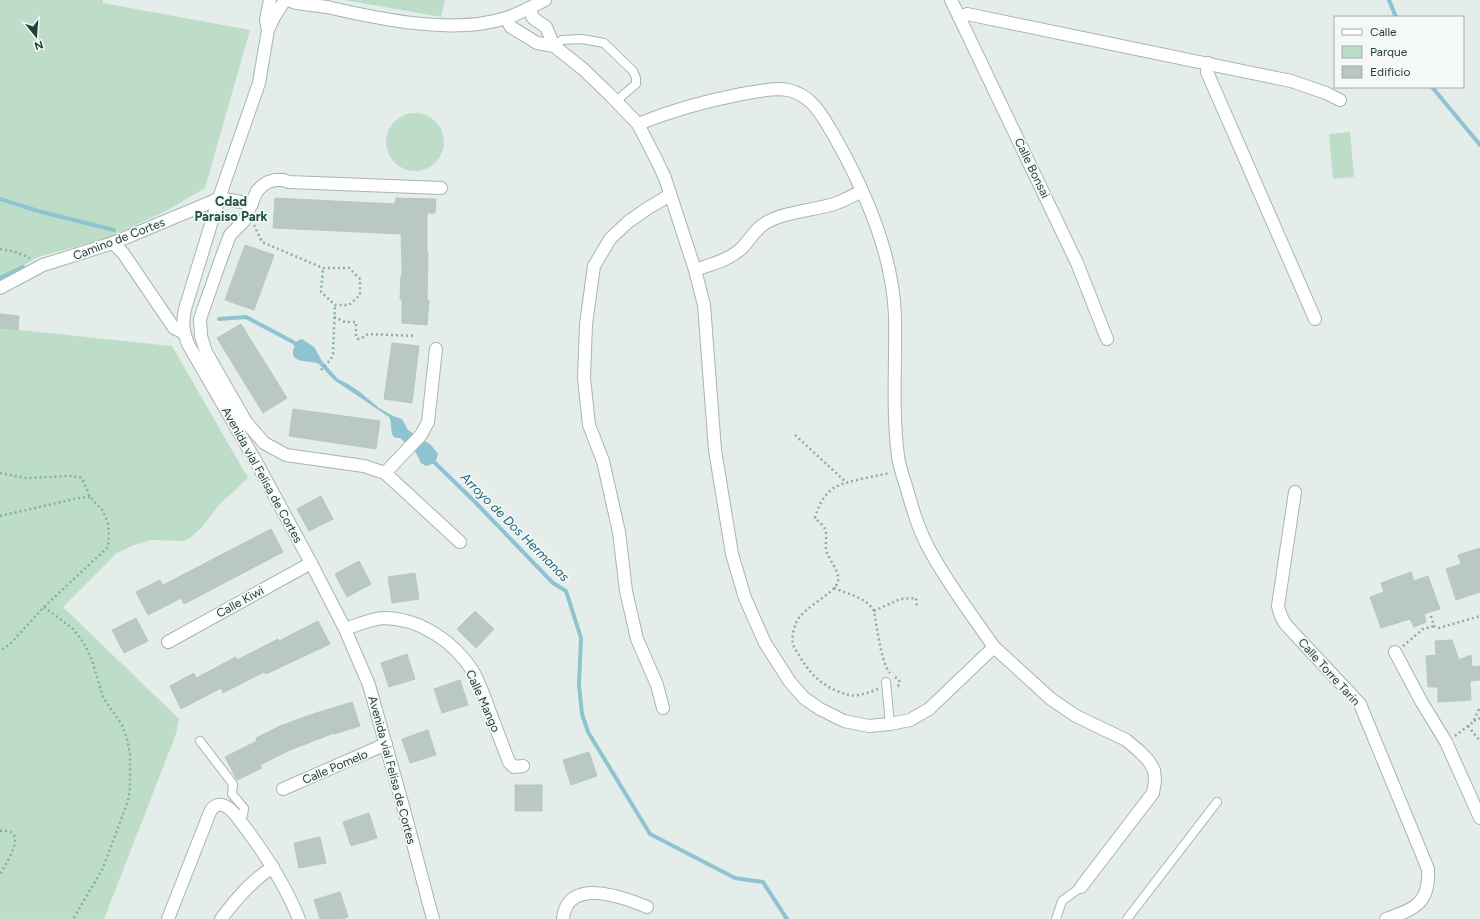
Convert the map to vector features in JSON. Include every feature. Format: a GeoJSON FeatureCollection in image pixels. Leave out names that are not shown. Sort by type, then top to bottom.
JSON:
{"type":"FeatureCollection","features":[{"type":"Feature","properties":{"kind":"street","name":"Avenida vial Felisa de Cortes"},"geometry":{"type":"LineString","coordinates":[[268,30],[266,19],[270,0]]}},
{"type":"Feature","properties":{"kind":"street"},"geometry":{"type":"LineString","coordinates":[[282,0],[296,3],[324,3],[377,19],[441,25],[476,25],[506,18],[545,0]]}},
{"type":"Feature","properties":{"kind":"street","name":"Avenida vial Felisa de Cortes"},"geometry":{"type":"LineString","coordinates":[[286,0],[274,17],[268,30],[259,84],[219,198],[185,309],[183,321],[184,333],[194,354],[259,466],[312,563],[345,629],[369,685],[386,744],[430,918]]}},
{"type":"Feature","properties":{"kind":"street","name":"Calle Bonsai"},"geometry":{"type":"LineString","coordinates":[[951,0],[1077,263],[1107,339]]}},
{"type":"Feature","properties":{"kind":"street"},"geometry":{"type":"LineString","coordinates":[[529,8],[533,18],[546,27],[554,46]]}},
{"type":"Feature","properties":{"kind":"street"},"geometry":{"type":"LineString","coordinates":[[959,17],[967,14],[1291,80],[1340,100]]}},
{"type":"Feature","properties":{"kind":"street"},"geometry":{"type":"LineString","coordinates":[[506,18],[511,27],[537,43],[554,46],[583,69],[616,101],[638,124],[665,178],[694,270],[704,312],[715,450],[732,554],[745,598],[755,622],[765,643],[790,682],[804,698],[820,709],[844,721],[869,726],[890,724],[910,720],[929,709],[994,648]]}},
{"type":"Feature","properties":{"kind":"street"},"geometry":{"type":"LineString","coordinates":[[1208,63],[1207,72],[1314,319]]}},
{"type":"Feature","properties":{"kind":"street"},"geometry":{"type":"LineString","coordinates":[[638,124],[705,101],[767,90],[788,90],[801,95],[814,104],[824,118],[862,191],[875,222],[884,254],[895,314],[896,422],[898,457],[917,522],[927,546],[949,582],[994,648],[1051,699],[1076,716],[1126,740],[1148,760],[1154,770],[1155,781],[1153,793],[1081,887]]}},
{"type":"Feature","properties":{"kind":"street"},"geometry":{"type":"LineString","coordinates":[[441,188],[289,182],[275,180],[262,186],[247,206],[244,221],[230,235],[200,319],[201,336],[206,352],[246,422],[264,443],[286,455],[364,466],[385,473],[460,542]]}},
{"type":"Feature","properties":{"kind":"street"},"geometry":{"type":"LineString","coordinates":[[694,270],[735,255],[744,246],[754,232],[763,224],[775,219],[837,203],[862,191]]}},
{"type":"Feature","properties":{"kind":"street"},"geometry":{"type":"LineString","coordinates":[[663,708],[657,685],[637,639],[626,591],[619,532],[603,461],[589,426],[584,378],[586,324],[594,266],[610,239],[624,226],[648,208],[670,195]]}},
{"type":"Feature","properties":{"kind":"street"},"geometry":{"type":"LineString","coordinates":[[219,198],[247,206]]}},
{"type":"Feature","properties":{"kind":"street","name":"Camino de Cortes"},"geometry":{"type":"LineString","coordinates":[[0,288],[43,265],[113,243],[219,198]]}},
{"type":"Feature","properties":{"kind":"street"},"geometry":{"type":"LineString","coordinates":[[113,243],[123,253],[174,328],[184,333]]}},
{"type":"Feature","properties":{"kind":"street"},"geometry":{"type":"LineString","coordinates":[[385,473],[421,434],[428,422],[436,349]]}},
{"type":"Feature","properties":{"kind":"street","name":"Calle Torre Tarin"},"geometry":{"type":"LineString","coordinates":[[1295,492],[1278,606],[1280,615],[1283,622],[1360,704],[1428,869],[1428,881],[1425,893],[1419,903],[1410,911],[1386,919]]}},
{"type":"Feature","properties":{"kind":"street","name":"Calle Kiwi"},"geometry":{"type":"LineString","coordinates":[[168,642],[312,563]]}},
{"type":"Feature","properties":{"kind":"street","name":"Calle Mango"},"geometry":{"type":"LineString","coordinates":[[345,629],[382,618],[414,624],[430,631],[446,641],[474,673],[509,762],[514,767],[523,766]]}},
{"type":"Feature","properties":{"kind":"street"},"geometry":{"type":"LineString","coordinates":[[1395,652],[1421,701],[1446,742],[1480,818]]}},
{"type":"Feature","properties":{"kind":"street","name":"Calle Pomelo"},"geometry":{"type":"LineString","coordinates":[[283,789],[386,744]]}},
{"type":"Feature","properties":{"kind":"street"},"geometry":{"type":"LineString","coordinates":[[168,919],[212,809],[217,805],[227,806],[260,847],[292,902],[299,919]]}},
{"type":"Feature","properties":{"kind":"street"},"geometry":{"type":"LineString","coordinates":[[221,919],[254,881],[273,867]]}},
{"type":"Feature","properties":{"kind":"street"},"geometry":{"type":"LineString","coordinates":[[563,919],[564,912],[569,902],[584,894],[610,894],[629,899],[647,907]]}},
{"type":"Feature","properties":{"kind":"lane"},"geometry":{"type":"LineString","coordinates":[[554,46],[562,40],[582,39],[604,43],[633,71],[636,78],[636,84],[616,101]]}},
{"type":"Feature","properties":{"kind":"lane"},"geometry":{"type":"LineString","coordinates":[[886,685],[890,724]]}},
{"type":"Feature","properties":{"kind":"lane"},"geometry":{"type":"LineString","coordinates":[[200,741],[233,784],[232,794],[244,808],[243,815],[238,819]]}},
{"type":"Feature","properties":{"kind":"lane"},"geometry":{"type":"LineString","coordinates":[[1127,919],[1217,802]]}},
{"type":"Feature","properties":{"kind":"lane"},"geometry":{"type":"LineString","coordinates":[[1056,919],[1062,901],[1081,887]]}},
{"type":"Feature","properties":{"kind":"path"},"geometry":{"type":"LineString","coordinates":[[247,206],[262,242],[323,268],[349,268],[360,279],[360,295],[349,305],[335,305],[322,292],[323,268]]}},
{"type":"Feature","properties":{"kind":"path"},"geometry":{"type":"LineString","coordinates":[[0,249],[16,252],[43,265]]}},
{"type":"Feature","properties":{"kind":"path"},"geometry":{"type":"LineString","coordinates":[[321,370],[331,359],[335,305]]}},
{"type":"Feature","properties":{"kind":"path"},"geometry":{"type":"LineString","coordinates":[[334,317],[345,322],[356,322],[356,336],[358,339],[368,334],[416,336]]}},
{"type":"Feature","properties":{"kind":"path"},"geometry":{"type":"LineString","coordinates":[[795,435],[847,484]]}},
{"type":"Feature","properties":{"kind":"path"},"geometry":{"type":"LineString","coordinates":[[834,588],[865,601],[874,611],[883,660],[887,669],[899,680],[900,682],[898,686],[886,685],[868,693],[850,696],[824,685],[806,669],[792,643],[797,621],[810,606],[834,588],[838,582],[838,574],[826,551],[826,535],[824,527],[815,518],[818,508],[826,495],[835,487],[902,470]]}},
{"type":"Feature","properties":{"kind":"path"},"geometry":{"type":"LineString","coordinates":[[0,473],[26,478],[72,476],[82,478],[90,497],[102,511],[108,523],[109,536],[108,547],[44,607],[12,642],[0,651]]}},
{"type":"Feature","properties":{"kind":"path"},"geometry":{"type":"LineString","coordinates":[[0,516],[79,498],[90,497]]}},
{"type":"Feature","properties":{"kind":"path"},"geometry":{"type":"LineString","coordinates":[[874,611],[900,599],[916,598],[917,606]]}},
{"type":"Feature","properties":{"kind":"path"},"geometry":{"type":"LineString","coordinates":[[44,607],[72,628],[84,643],[92,660],[103,697],[122,725],[130,753],[128,801],[102,870],[73,919]]}},
{"type":"Feature","properties":{"kind":"path"},"geometry":{"type":"LineString","coordinates":[[1431,616],[1434,626]]}},
{"type":"Feature","properties":{"kind":"path"},"geometry":{"type":"LineString","coordinates":[[1395,652],[1423,629],[1434,626],[1439,628],[1480,616]]}},
{"type":"Feature","properties":{"kind":"path"},"geometry":{"type":"LineString","coordinates":[[1473,722],[1480,707]]}},
{"type":"Feature","properties":{"kind":"path"},"geometry":{"type":"LineString","coordinates":[[1446,742],[1480,718]]}},
{"type":"Feature","properties":{"kind":"path"},"geometry":{"type":"LineString","coordinates":[[1468,726],[1480,740]]}},
{"type":"Feature","properties":{"kind":"path"},"geometry":{"type":"LineString","coordinates":[[0,831],[14,834],[16,840],[0,874]]}},
{"type":"Feature","properties":{"kind":"green space"},"geometry":{"type":"Polygon","coordinates":[[[0,0],[103,0],[103,3],[250,30],[205,188],[168,210],[108,238],[38,257],[0,279],[0,0]]]}},
{"type":"Feature","properties":{"kind":"green space"},"geometry":{"type":"Polygon","coordinates":[[[344,0],[445,0],[441,17],[344,0]]]}},
{"type":"Feature","properties":{"kind":"green space"},"geometry":{"type":"Polygon","coordinates":[[[415,113],[426,115],[436,121],[442,131],[444,142],[442,153],[436,163],[426,169],[415,171],[404,169],[394,163],[388,153],[386,142],[388,131],[394,121],[404,115],[415,113]]]}},
{"type":"Feature","properties":{"kind":"green space"},"geometry":{"type":"Polygon","coordinates":[[[1350,132],[1354,177],[1333,179],[1329,134],[1350,132]]]}},
{"type":"Feature","properties":{"kind":"green space"},"geometry":{"type":"Polygon","coordinates":[[[0,328],[172,346],[248,478],[219,505],[203,526],[190,538],[184,541],[151,540],[134,545],[117,553],[63,607],[179,719],[176,734],[104,919],[0,919],[0,328]]]}},
{"type":"Feature","properties":{"kind":"water"},"geometry":{"type":"Polygon","coordinates":[[[302,339],[314,347],[322,361],[338,379],[360,392],[379,408],[402,419],[408,430],[431,445],[438,454],[435,463],[426,466],[421,463],[415,451],[400,438],[396,438],[392,434],[389,417],[334,380],[319,364],[295,358],[293,354],[294,349],[297,341],[302,339]]]}},
{"type":"Feature","properties":{"kind":"building"},"geometry":{"type":"Polygon","coordinates":[[[275,198],[395,204],[396,198],[436,199],[435,213],[427,213],[427,300],[429,300],[427,325],[402,323],[402,299],[400,299],[402,276],[401,234],[273,228],[275,198]]]}},
{"type":"Feature","properties":{"kind":"building"},"geometry":{"type":"Polygon","coordinates":[[[245,245],[274,255],[254,310],[225,300],[245,245]]]}},
{"type":"Feature","properties":{"kind":"building"},"geometry":{"type":"Polygon","coordinates":[[[0,314],[19,316],[18,330],[0,328],[0,314]]]}},
{"type":"Feature","properties":{"kind":"building"},"geometry":{"type":"Polygon","coordinates":[[[241,324],[287,398],[263,413],[217,338],[241,324]]]}},
{"type":"Feature","properties":{"kind":"building"},"geometry":{"type":"Polygon","coordinates":[[[392,343],[419,346],[412,403],[384,399],[392,343]]]}},
{"type":"Feature","properties":{"kind":"building"},"geometry":{"type":"Polygon","coordinates":[[[293,409],[380,421],[376,449],[289,436],[293,409]]]}},
{"type":"Feature","properties":{"kind":"building"},"geometry":{"type":"Polygon","coordinates":[[[321,496],[333,519],[309,531],[297,509],[321,496]]]}},
{"type":"Feature","properties":{"kind":"building"},"geometry":{"type":"Polygon","coordinates":[[[271,529],[283,552],[184,604],[181,598],[148,615],[136,592],[160,580],[163,585],[271,529]]]}},
{"type":"Feature","properties":{"kind":"building"},"geometry":{"type":"Polygon","coordinates":[[[1480,548],[1480,592],[1456,600],[1446,569],[1461,564],[1458,555],[1480,548]]]}},
{"type":"Feature","properties":{"kind":"building"},"geometry":{"type":"Polygon","coordinates":[[[359,561],[371,584],[347,597],[335,574],[359,561]]]}},
{"type":"Feature","properties":{"kind":"building"},"geometry":{"type":"Polygon","coordinates":[[[1411,572],[1414,581],[1428,576],[1440,609],[1424,614],[1426,622],[1414,627],[1410,619],[1381,628],[1370,597],[1384,592],[1381,583],[1411,572]]]}},
{"type":"Feature","properties":{"kind":"building"},"geometry":{"type":"Polygon","coordinates":[[[415,573],[419,599],[392,603],[388,577],[415,573]]]}},
{"type":"Feature","properties":{"kind":"building"},"geometry":{"type":"Polygon","coordinates":[[[475,611],[494,629],[476,648],[457,629],[475,611]]]}},
{"type":"Feature","properties":{"kind":"building"},"geometry":{"type":"Polygon","coordinates":[[[136,618],[148,641],[124,653],[112,630],[136,618]]]}},
{"type":"Feature","properties":{"kind":"building"},"geometry":{"type":"Polygon","coordinates":[[[318,621],[330,644],[266,674],[264,672],[223,693],[221,688],[181,709],[170,686],[194,673],[196,678],[236,657],[237,660],[318,621]]]}},
{"type":"Feature","properties":{"kind":"building"},"geometry":{"type":"Polygon","coordinates":[[[1452,640],[1459,660],[1471,655],[1472,667],[1480,666],[1480,680],[1470,681],[1471,700],[1438,702],[1438,687],[1428,687],[1426,656],[1436,655],[1435,641],[1452,640]]]}},
{"type":"Feature","properties":{"kind":"building"},"geometry":{"type":"Polygon","coordinates":[[[407,654],[415,679],[389,687],[381,663],[407,654]]]}},
{"type":"Feature","properties":{"kind":"building"},"geometry":{"type":"Polygon","coordinates":[[[460,680],[468,705],[442,713],[434,689],[460,680]]]}},
{"type":"Feature","properties":{"kind":"building"},"geometry":{"type":"Polygon","coordinates":[[[352,702],[360,726],[334,733],[290,750],[260,765],[262,768],[237,780],[225,757],[257,741],[256,738],[280,726],[352,702]]]}},
{"type":"Feature","properties":{"kind":"building"},"geometry":{"type":"Polygon","coordinates":[[[428,730],[436,755],[410,763],[402,739],[428,730]]]}},
{"type":"Feature","properties":{"kind":"building"},"geometry":{"type":"Polygon","coordinates":[[[589,752],[597,776],[571,785],[563,760],[589,752]]]}},
{"type":"Feature","properties":{"kind":"building"},"geometry":{"type":"Polygon","coordinates":[[[515,785],[542,785],[542,811],[515,811],[515,785]]]}},
{"type":"Feature","properties":{"kind":"building"},"geometry":{"type":"Polygon","coordinates":[[[369,813],[377,838],[351,846],[343,822],[369,813]]]}},
{"type":"Feature","properties":{"kind":"building"},"geometry":{"type":"Polygon","coordinates":[[[320,837],[326,863],[299,868],[294,843],[320,837]]]}},
{"type":"Feature","properties":{"kind":"building"},"geometry":{"type":"Polygon","coordinates":[[[340,892],[348,917],[341,919],[320,919],[314,900],[340,892]]]}},
{"type":"Feature","properties":{"kind":"waterway"},"geometry":{"type":"LineString","coordinates":[[1389,0],[1396,16]]}},
{"type":"Feature","properties":{"kind":"waterway"},"geometry":{"type":"LineString","coordinates":[[1433,88],[1480,145]]}},
{"type":"Feature","properties":{"kind":"waterway","name":"Arroyo de Dos Hermanas"},"geometry":{"type":"LineString","coordinates":[[0,199],[38,211],[114,230]]}},
{"type":"Feature","properties":{"kind":"waterway"},"geometry":{"type":"LineString","coordinates":[[0,278],[23,267]]}},
{"type":"Feature","properties":{"kind":"waterway","name":"Arroyo de Dos Hermanas"},"geometry":{"type":"LineString","coordinates":[[219,319],[246,317],[298,346]]}},
{"type":"Feature","properties":{"kind":"waterway","name":"Arroyo de Dos Hermanas"},"geometry":{"type":"LineString","coordinates":[[432,460],[553,583],[566,591],[581,638],[579,685],[582,714],[588,732],[650,834],[735,878],[763,882],[787,919]]}},
{"type":"Feature","properties":{"kind":"district","name":"Cdad Paraiso Park"},"geometry":{"type":"Point","coordinates":[231,208]}}]}
